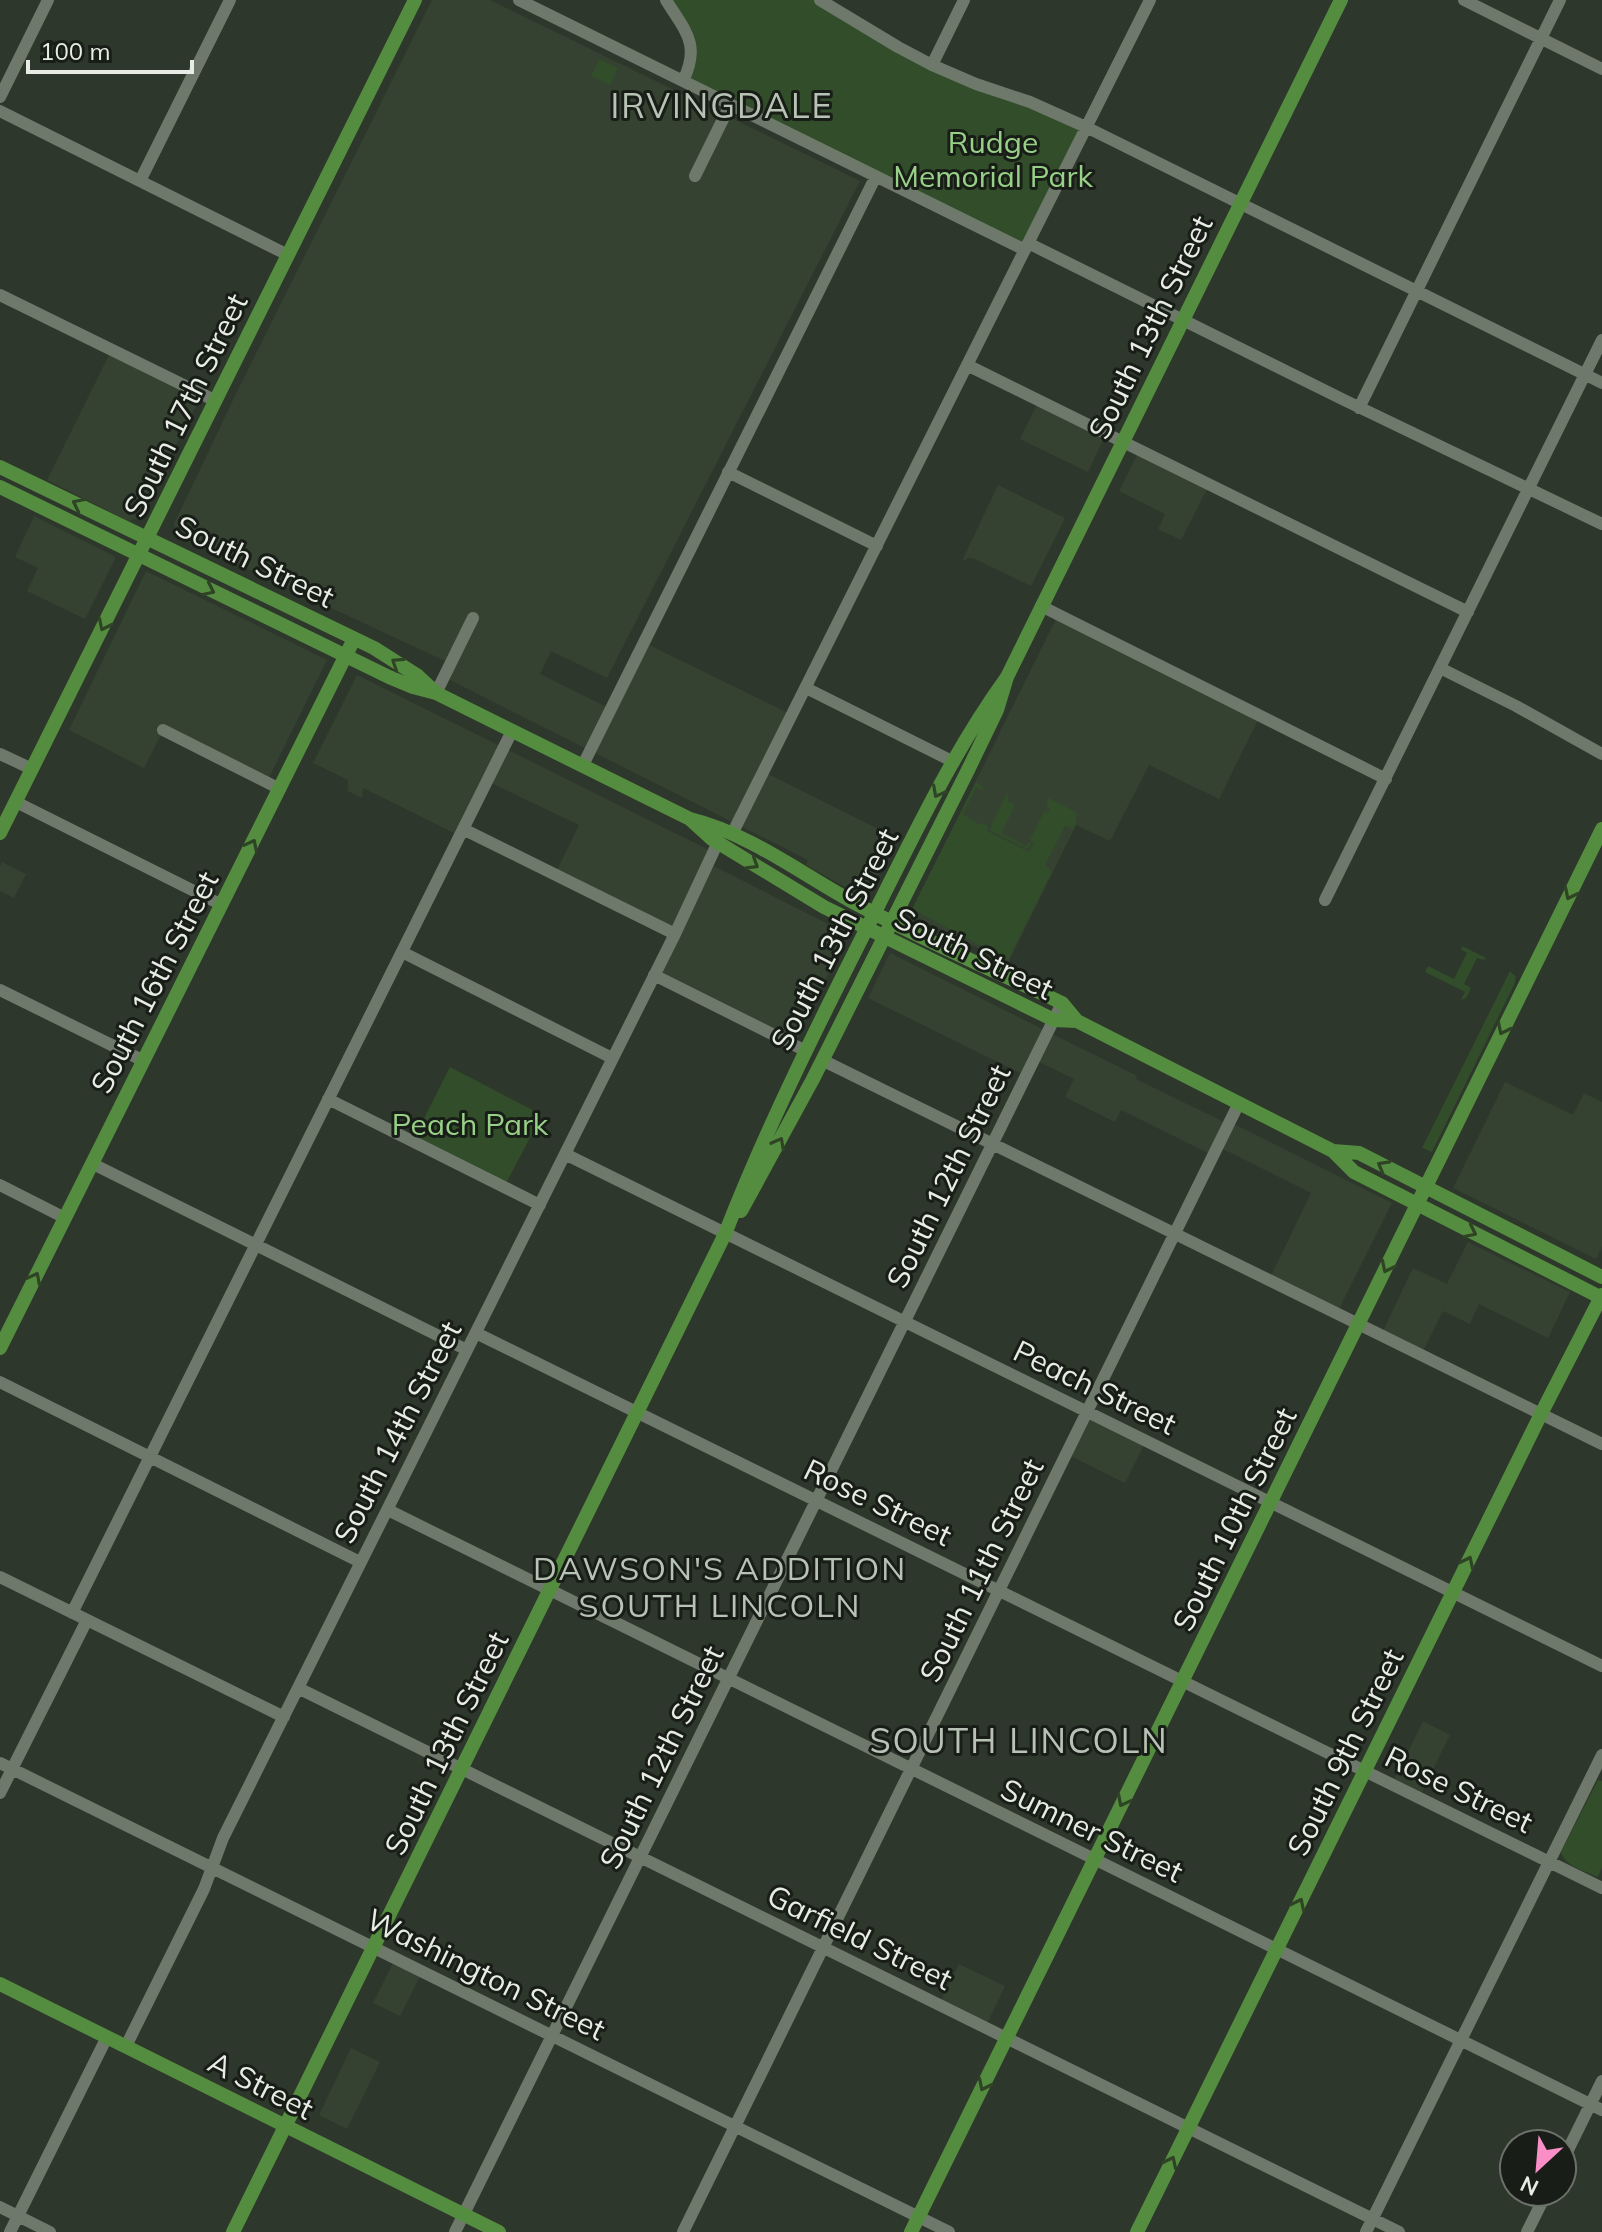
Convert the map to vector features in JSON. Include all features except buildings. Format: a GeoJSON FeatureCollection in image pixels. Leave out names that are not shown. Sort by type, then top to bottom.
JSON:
{"type":"FeatureCollection","features":[{"type":"Feature","properties":{"kind":"main road","name":"South 17th Street"},"geometry":{"type":"LineString","coordinates":[[0,833],[415,0]]}},
{"type":"Feature","properties":{"kind":"main road","name":"South 13th Street"},"geometry":{"type":"LineString","coordinates":[[725,1234],[746,1204],[822,1060],[991,722],[1007,677],[1041,606],[1341,0]]}},
{"type":"Feature","properties":{"kind":"main road","name":"South Street"},"geometry":{"type":"LineString","coordinates":[[0,467],[354,639],[397,662],[436,693]]}},
{"type":"Feature","properties":{"kind":"main road","name":"South Street"},"geometry":{"type":"LineString","coordinates":[[0,487],[346,656],[413,687],[436,693],[690,819],[732,834],[875,913],[1062,1003],[1077,1021],[1333,1151],[1354,1172],[1602,1297]]}},
{"type":"Feature","properties":{"kind":"main road","name":"South 16th Street"},"geometry":{"type":"LineString","coordinates":[[0,1348],[354,639]]}},
{"type":"Feature","properties":{"kind":"main road","name":"South 13th Street"},"geometry":{"type":"LineString","coordinates":[[233,2232],[639,1412],[725,1234],[775,1112],[954,762],[986,706],[1007,677]]}},
{"type":"Feature","properties":{"kind":"main road","name":"South Street"},"geometry":{"type":"LineString","coordinates":[[690,819],[718,842],[787,886],[867,929],[1054,1020],[1077,1021]]}},
{"type":"Feature","properties":{"kind":"main road","name":"South 10th Street"},"geometry":{"type":"LineString","coordinates":[[911,2232],[1602,829]]}},
{"type":"Feature","properties":{"kind":"main road","name":"South Street"},"geometry":{"type":"LineString","coordinates":[[1333,1151],[1359,1153],[1602,1277]]}},
{"type":"Feature","properties":{"kind":"main road","name":"South 9th Street"},"geometry":{"type":"LineString","coordinates":[[1137,2232],[1541,1414],[1602,1297]]}},
{"type":"Feature","properties":{"kind":"main road","name":"A Street"},"geometry":{"type":"LineString","coordinates":[[0,1984],[499,2232]]}},
{"type":"Feature","properties":{"kind":"street"},"geometry":{"type":"LineString","coordinates":[[0,97],[48,0]]}},
{"type":"Feature","properties":{"kind":"street"},"geometry":{"type":"LineString","coordinates":[[140,181],[230,0]]}},
{"type":"Feature","properties":{"kind":"street"},"geometry":{"type":"LineString","coordinates":[[519,0],[876,176],[1602,524]]}},
{"type":"Feature","properties":{"kind":"street"},"geometry":{"type":"LineString","coordinates":[[666,0],[692,48],[691,64],[683,81]]}},
{"type":"Feature","properties":{"kind":"street"},"geometry":{"type":"LineString","coordinates":[[820,0],[932,65],[1086,127],[1602,383]]}},
{"type":"Feature","properties":{"kind":"street"},"geometry":{"type":"LineString","coordinates":[[932,65],[964,0]]}},
{"type":"Feature","properties":{"kind":"street"},"geometry":{"type":"LineString","coordinates":[[732,834],[1150,0]]}},
{"type":"Feature","properties":{"kind":"street"},"geometry":{"type":"LineString","coordinates":[[1464,0],[1602,69]]}},
{"type":"Feature","properties":{"kind":"street"},"geometry":{"type":"LineString","coordinates":[[1359,408],[1560,0]]}},
{"type":"Feature","properties":{"kind":"street"},"geometry":{"type":"LineString","coordinates":[[695,176],[730,105]]}},
{"type":"Feature","properties":{"kind":"street"},"geometry":{"type":"LineString","coordinates":[[0,111],[288,255]]}},
{"type":"Feature","properties":{"kind":"street"},"geometry":{"type":"LineString","coordinates":[[583,765],[876,176]]}},
{"type":"Feature","properties":{"kind":"street"},"geometry":{"type":"LineString","coordinates":[[0,295],[216,401]]}},
{"type":"Feature","properties":{"kind":"street"},"geometry":{"type":"LineString","coordinates":[[1325,900],[1602,340]]}},
{"type":"Feature","properties":{"kind":"street"},"geometry":{"type":"LineString","coordinates":[[967,365],[1468,612]]}},
{"type":"Feature","properties":{"kind":"street"},"geometry":{"type":"LineString","coordinates":[[728,472],[877,546]]}},
{"type":"Feature","properties":{"kind":"street"},"geometry":{"type":"LineString","coordinates":[[1041,606],[1386,779]]}},
{"type":"Feature","properties":{"kind":"street"},"geometry":{"type":"LineString","coordinates":[[436,693],[473,618]]}},
{"type":"Feature","properties":{"kind":"street"},"geometry":{"type":"LineString","coordinates":[[1440,668],[1602,754]]}},
{"type":"Feature","properties":{"kind":"street"},"geometry":{"type":"LineString","coordinates":[[806,688],[954,762]]}},
{"type":"Feature","properties":{"kind":"street"},"geometry":{"type":"LineString","coordinates":[[163,730],[280,789]]}},
{"type":"Feature","properties":{"kind":"street"},"geometry":{"type":"LineString","coordinates":[[72,1613],[512,731]]}},
{"type":"Feature","properties":{"kind":"street"},"geometry":{"type":"LineString","coordinates":[[0,754],[32,769]]}},
{"type":"Feature","properties":{"kind":"street"},"geometry":{"type":"LineString","coordinates":[[16,802],[222,905]]}},
{"type":"Feature","properties":{"kind":"street"},"geometry":{"type":"LineString","coordinates":[[463,829],[675,934]]}},
{"type":"Feature","properties":{"kind":"street","name":"South 14th Street"},"geometry":{"type":"LineString","coordinates":[[126,2046],[204,1889],[223,1838],[694,897],[718,842]]}},
{"type":"Feature","properties":{"kind":"street"},"geometry":{"type":"LineString","coordinates":[[402,952],[612,1058]]}},
{"type":"Feature","properties":{"kind":"street"},"geometry":{"type":"LineString","coordinates":[[654,975],[806,1051]]}},
{"type":"Feature","properties":{"kind":"street"},"geometry":{"type":"LineString","coordinates":[[0,990],[144,1061]]}},
{"type":"Feature","properties":{"kind":"street","name":"South 12th Street"},"geometry":{"type":"LineString","coordinates":[[455,2232],[1062,1003]]}},
{"type":"Feature","properties":{"kind":"street"},"geometry":{"type":"LineString","coordinates":[[822,1060],[1602,1444]]}},
{"type":"Feature","properties":{"kind":"street"},"geometry":{"type":"LineString","coordinates":[[328,1099],[540,1205]]}},
{"type":"Feature","properties":{"kind":"street","name":"South 11th Street"},"geometry":{"type":"LineString","coordinates":[[683,2232],[1239,1103]]}},
{"type":"Feature","properties":{"kind":"street","name":"Peach Street"},"geometry":{"type":"LineString","coordinates":[[565,1154],[1602,1666]]}},
{"type":"Feature","properties":{"kind":"street"},"geometry":{"type":"LineString","coordinates":[[93,1164],[467,1350]]}},
{"type":"Feature","properties":{"kind":"street"},"geometry":{"type":"LineString","coordinates":[[0,1185],[65,1218]]}},
{"type":"Feature","properties":{"kind":"street","name":"Rose Street"},"geometry":{"type":"LineString","coordinates":[[476,1333],[1602,1888]]}},
{"type":"Feature","properties":{"kind":"street"},"geometry":{"type":"LineString","coordinates":[[0,1382],[360,1562]]}},
{"type":"Feature","properties":{"kind":"street","name":"Sumner Street"},"geometry":{"type":"LineString","coordinates":[[388,1510],[1596,2107]]}},
{"type":"Feature","properties":{"kind":"street"},"geometry":{"type":"LineString","coordinates":[[0,1577],[284,1717]]}},
{"type":"Feature","properties":{"kind":"street"},"geometry":{"type":"LineString","coordinates":[[0,1793],[6,1766],[87,1620]]}},
{"type":"Feature","properties":{"kind":"street","name":"Garfield Street"},"geometry":{"type":"LineString","coordinates":[[298,1688],[1399,2232]]}},
{"type":"Feature","properties":{"kind":"street"},"geometry":{"type":"LineString","coordinates":[[1366,2232],[1602,1755]]}},
{"type":"Feature","properties":{"kind":"street","name":"Washington Street"},"geometry":{"type":"LineString","coordinates":[[6,1766],[949,2232]]}},
{"type":"Feature","properties":{"kind":"street"},"geometry":{"type":"LineString","coordinates":[[10,2232],[107,2037]]}},
{"type":"Feature","properties":{"kind":"street"},"geometry":{"type":"LineString","coordinates":[[1578,2136],[1596,2107],[1602,2081]]}},
{"type":"Feature","properties":{"kind":"street"},"geometry":{"type":"LineString","coordinates":[[0,2207],[50,2232]]}},
{"type":"Feature","properties":{"kind":"street"},"geometry":{"type":"LineString","coordinates":[[1527,2232],[1539,2208]]}},
{"type":"Feature","properties":{"kind":"shaded area"},"geometry":{"type":"Polygon","coordinates":[[[432,0],[490,0],[860,181],[607,678],[551,651],[540,674],[611,709],[643,642],[792,715],[764,772],[896,838],[868,895],[858,890],[856,893],[806,865],[808,860],[444,677],[470,613],[445,661],[177,536],[174,524],[432,0]]]}},
{"type":"Feature","properties":{"kind":"shaded area"},"geometry":{"type":"Polygon","coordinates":[[[112,349],[202,394],[139,518],[128,521],[47,480],[112,349]]]}},
{"type":"Feature","properties":{"kind":"shaded area"},"geometry":{"type":"Polygon","coordinates":[[[1039,401],[1106,434],[1088,472],[1020,439],[1039,401]]]}},
{"type":"Feature","properties":{"kind":"shaded area"},"geometry":{"type":"Polygon","coordinates":[[[1139,451],[1209,485],[1181,540],[1158,529],[1165,514],[1119,491],[1139,451]]]}},
{"type":"Feature","properties":{"kind":"shaded area"},"geometry":{"type":"Polygon","coordinates":[[[998,485],[1065,518],[1031,586],[975,559],[962,561],[998,485]]]}},
{"type":"Feature","properties":{"kind":"shaded area"},"geometry":{"type":"Polygon","coordinates":[[[34,516],[114,556],[85,619],[27,591],[38,568],[15,557],[34,516]]]}},
{"type":"Feature","properties":{"kind":"shaded area"},"geometry":{"type":"Polygon","coordinates":[[[146,571],[327,660],[267,782],[163,731],[144,768],[69,730],[146,571]]]}},
{"type":"Feature","properties":{"kind":"shaded area"},"geometry":{"type":"Polygon","coordinates":[[[1058,615],[1260,716],[1219,799],[1149,765],[1110,841],[1076,825],[1008,963],[910,914],[1058,615]]]}},
{"type":"Feature","properties":{"kind":"shaded area"},"geometry":{"type":"Polygon","coordinates":[[[357,675],[713,852],[708,863],[848,934],[794,1045],[654,975],[675,934],[555,874],[579,825],[487,781],[460,836],[363,788],[362,798],[348,791],[348,780],[313,763],[357,675]]]}},
{"type":"Feature","properties":{"kind":"shaded area"},"geometry":{"type":"Polygon","coordinates":[[[2,862],[26,874],[14,898],[0,891],[2,862]]]}},
{"type":"Feature","properties":{"kind":"shaded area"},"geometry":{"type":"Polygon","coordinates":[[[890,953],[1137,1076],[1136,1079],[1392,1203],[1337,1313],[1269,1280],[1311,1193],[1219,1147],[1214,1156],[1121,1110],[1115,1122],[1065,1097],[1074,1079],[1035,1060],[1026,1076],[868,998],[890,953]]]}},
{"type":"Feature","properties":{"kind":"shaded area"},"geometry":{"type":"Polygon","coordinates":[[[1505,1082],[1573,1115],[1584,1093],[1602,1102],[1602,1247],[1596,1259],[1453,1188],[1505,1082]]]}},
{"type":"Feature","properties":{"kind":"shaded area"},"geometry":{"type":"Polygon","coordinates":[[[1468,1242],[1570,1292],[1548,1338],[1479,1304],[1470,1324],[1443,1311],[1421,1355],[1381,1335],[1413,1268],[1447,1284],[1468,1242]]]}},
{"type":"Feature","properties":{"kind":"shaded area"},"geometry":{"type":"Polygon","coordinates":[[[1088,1412],[1146,1441],[1125,1483],[1067,1454],[1088,1412]]]}},
{"type":"Feature","properties":{"kind":"shaded area"},"geometry":{"type":"Polygon","coordinates":[[[1423,1721],[1450,1735],[1419,1798],[1392,1784],[1423,1721]]]}},
{"type":"Feature","properties":{"kind":"shaded area"},"geometry":{"type":"Polygon","coordinates":[[[395,1959],[422,1972],[400,2016],[373,2003],[395,1959]]]}},
{"type":"Feature","properties":{"kind":"shaded area"},"geometry":{"type":"Polygon","coordinates":[[[959,1964],[1005,1986],[985,2028],[939,2005],[959,1964]]]}},
{"type":"Feature","properties":{"kind":"shaded area"},"geometry":{"type":"Polygon","coordinates":[[[351,2048],[380,2062],[347,2129],[319,2115],[351,2048]]]}},
{"type":"Feature","properties":{"kind":"green space","name":"Rudge Memorial Park"},"geometry":{"type":"Polygon","coordinates":[[[666,0],[820,0],[898,47],[1086,127],[1025,250],[683,81],[692,58],[666,0]]]}},
{"type":"Feature","properties":{"kind":"green space"},"geometry":{"type":"Polygon","coordinates":[[[599,59],[618,68],[610,85],[591,76],[599,59]]]}},
{"type":"Feature","properties":{"kind":"green space"},"geometry":{"type":"Polygon","coordinates":[[[976,782],[984,788],[976,788],[963,814],[980,825],[988,826],[987,831],[1029,852],[1034,842],[1030,840],[1044,811],[1050,809],[1046,807],[1048,798],[1076,812],[1073,829],[1065,826],[1045,865],[1052,871],[1008,960],[912,909],[976,782]]]}},
{"type":"Feature","properties":{"kind":"green space"},"geometry":{"type":"Polygon","coordinates":[[[1006,795],[1009,796],[1007,801],[1015,805],[1002,833],[1026,846],[1031,843],[1028,849],[989,830],[1006,795]]]}},
{"type":"Feature","properties":{"kind":"green space"},"geometry":{"type":"Polygon","coordinates":[[[1462,946],[1486,958],[1477,958],[1464,984],[1470,990],[1461,1000],[1465,992],[1425,972],[1428,966],[1454,979],[1467,953],[1461,949],[1462,946]]]}},
{"type":"Feature","properties":{"kind":"green space"},"geometry":{"type":"Polygon","coordinates":[[[1510,971],[1516,977],[1514,985],[1432,1152],[1422,1148],[1510,971]]]}},
{"type":"Feature","properties":{"kind":"green space","name":"Peach Park"},"geometry":{"type":"Polygon","coordinates":[[[450,1067],[542,1115],[504,1187],[412,1142],[450,1067]]]}},
{"type":"Feature","properties":{"kind":"green space"},"geometry":{"type":"Polygon","coordinates":[[[1598,1780],[1602,1781],[1602,1867],[1598,1877],[1571,1864],[1561,1852],[1598,1780]]]}},
{"type":"Feature","properties":{"kind":"district","name":"IRVINGDALE"},"geometry":{"type":"Point","coordinates":[722,105]}},
{"type":"Feature","properties":{"kind":"district","name":"DAWSON'S ADDITION SOUTH LINCOLN"},"geometry":{"type":"Point","coordinates":[720,1586]}},
{"type":"Feature","properties":{"kind":"district","name":"SOUTH LINCOLN"},"geometry":{"type":"Point","coordinates":[1019,1740]}}]}
